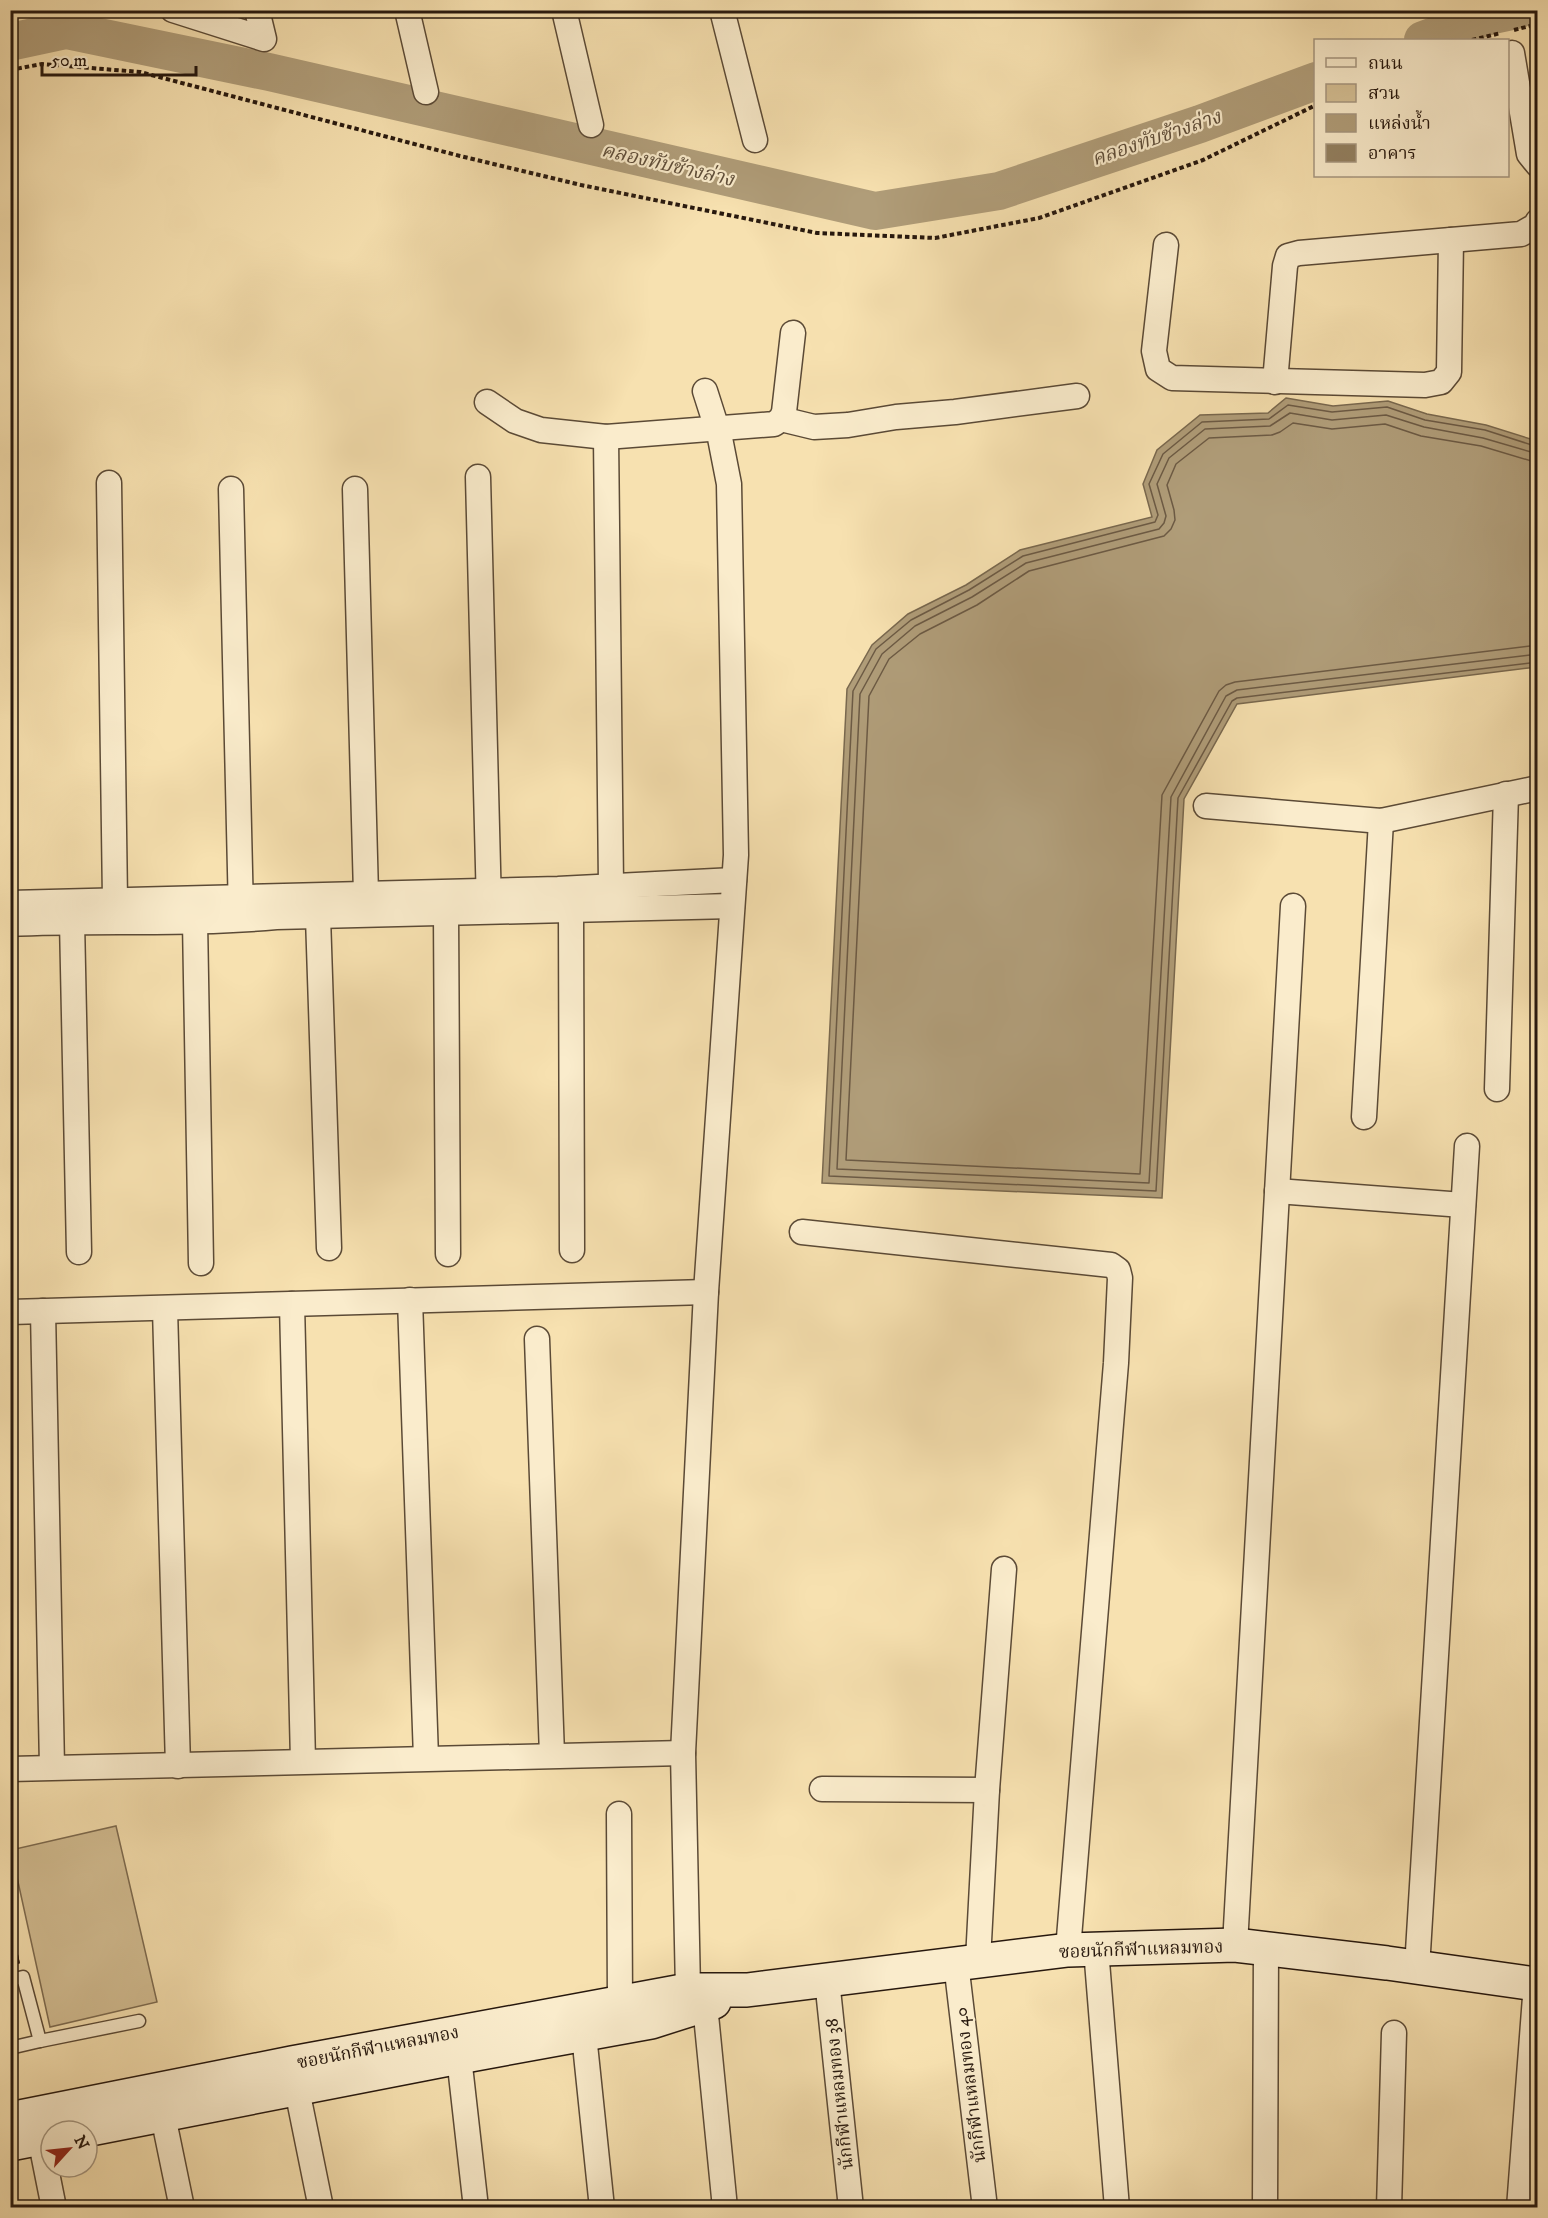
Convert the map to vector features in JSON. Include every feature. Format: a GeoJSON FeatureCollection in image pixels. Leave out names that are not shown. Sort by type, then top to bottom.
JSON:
{"type":"FeatureCollection","features":[{"type":"Feature","properties":{"kind":"street"},"geometry":{"type":"LineString","coordinates":[[172,10],[264,39],[257,10]]}},
{"type":"Feature","properties":{"kind":"street"},"geometry":{"type":"LineString","coordinates":[[407,10],[426,92]]}},
{"type":"Feature","properties":{"kind":"street"},"geometry":{"type":"LineString","coordinates":[[564,10],[591,125]]}},
{"type":"Feature","properties":{"kind":"street"},"geometry":{"type":"LineString","coordinates":[[722,10],[755,140]]}},
{"type":"Feature","properties":{"kind":"street"},"geometry":{"type":"LineString","coordinates":[[1512,53],[1529,154],[1537,170]]}},
{"type":"Feature","properties":{"kind":"street"},"geometry":{"type":"LineString","coordinates":[[1275,382],[1285,266],[1288,256],[1299,253],[1521,234],[1535,226],[1538,221]]}},
{"type":"Feature","properties":{"kind":"street"},"geometry":{"type":"LineString","coordinates":[[1166,245],[1154,351],[1158,369],[1172,378],[1425,385],[1441,382],[1449,372],[1451,240]]}},
{"type":"Feature","properties":{"kind":"street"},"geometry":{"type":"LineString","coordinates":[[487,402],[515,420],[541,430],[606,437],[774,424],[781,419],[784,412],[793,333]]}},
{"type":"Feature","properties":{"kind":"street"},"geometry":{"type":"LineString","coordinates":[[705,391],[725,457],[729,484],[736,813],[734,880],[706,1292],[683,1753],[696,1998],[725,2208]]}},
{"type":"Feature","properties":{"kind":"street"},"geometry":{"type":"LineString","coordinates":[[781,419],[814,427],[848,425],[896,417],[955,412],[1077,396]]}},
{"type":"Feature","properties":{"kind":"street"},"geometry":{"type":"LineString","coordinates":[[606,437],[612,885]]}},
{"type":"Feature","properties":{"kind":"street"},"geometry":{"type":"LineString","coordinates":[[478,477],[489,902]]}},
{"type":"Feature","properties":{"kind":"street"},"geometry":{"type":"LineString","coordinates":[[109,483],[115,900]]}},
{"type":"Feature","properties":{"kind":"street"},"geometry":{"type":"LineString","coordinates":[[231,489],[241,909]]}},
{"type":"Feature","properties":{"kind":"street"},"geometry":{"type":"LineString","coordinates":[[356,489],[366,894]]}},
{"type":"Feature","properties":{"kind":"street"},"geometry":{"type":"LineString","coordinates":[[1206,806],[1381,821],[1538,788]]}},
{"type":"Feature","properties":{"kind":"street"},"geometry":{"type":"LineString","coordinates":[[1497,1089],[1506,795]]}},
{"type":"Feature","properties":{"kind":"street"},"geometry":{"type":"LineString","coordinates":[[1364,1117],[1381,821]]}},
{"type":"Feature","properties":{"kind":"street"},"geometry":{"type":"LineString","coordinates":[[10,903],[115,900],[241,909],[276,917],[446,913],[558,889],[734,880]]}},
{"type":"Feature","properties":{"kind":"street"},"geometry":{"type":"LineString","coordinates":[[10,924],[72,921],[195,921],[241,909],[366,894],[571,910],[732,906]]}},
{"type":"Feature","properties":{"kind":"street"},"geometry":{"type":"LineString","coordinates":[[1265,2208],[1250,1947],[1277,1191],[1293,906]]}},
{"type":"Feature","properties":{"kind":"street"},"geometry":{"type":"LineString","coordinates":[[571,910],[572,1250]]}},
{"type":"Feature","properties":{"kind":"street"},"geometry":{"type":"LineString","coordinates":[[446,913],[448,1254]]}},
{"type":"Feature","properties":{"kind":"street"},"geometry":{"type":"LineString","coordinates":[[318,917],[329,1248]]}},
{"type":"Feature","properties":{"kind":"street"},"geometry":{"type":"LineString","coordinates":[[72,921],[79,1252]]}},
{"type":"Feature","properties":{"kind":"street"},"geometry":{"type":"LineString","coordinates":[[195,921],[201,1263]]}},
{"type":"Feature","properties":{"kind":"street"},"geometry":{"type":"LineString","coordinates":[[1417,1968],[1467,1146]]}},
{"type":"Feature","properties":{"kind":"street"},"geometry":{"type":"LineString","coordinates":[[1277,1191],[1463,1205]]}},
{"type":"Feature","properties":{"kind":"street"},"geometry":{"type":"LineString","coordinates":[[802,1232],[1111,1265],[1118,1270],[1120,1278],[1116,1363],[1082,1950],[1117,2208]]}},
{"type":"Feature","properties":{"kind":"street"},"geometry":{"type":"LineString","coordinates":[[10,1312],[706,1292]]}},
{"type":"Feature","properties":{"kind":"street"},"geometry":{"type":"LineString","coordinates":[[410,1300],[426,1758]]}},
{"type":"Feature","properties":{"kind":"street"},"geometry":{"type":"LineString","coordinates":[[292,1304],[303,1761]]}},
{"type":"Feature","properties":{"kind":"street"},"geometry":{"type":"LineString","coordinates":[[165,1309],[178,1766]]}},
{"type":"Feature","properties":{"kind":"street"},"geometry":{"type":"LineString","coordinates":[[43,1311],[52,1767]]}},
{"type":"Feature","properties":{"kind":"street"},"geometry":{"type":"LineString","coordinates":[[537,1339],[552,1755]]}},
{"type":"Feature","properties":{"kind":"street","name":"นักกีฬาแหลมทอง 40"},"geometry":{"type":"LineString","coordinates":[[985,2208],[967,1962],[987,1790],[1004,1569]]}},
{"type":"Feature","properties":{"kind":"street"},"geometry":{"type":"LineString","coordinates":[[10,1769],[683,1753]]}},
{"type":"Feature","properties":{"kind":"street"},"geometry":{"type":"LineString","coordinates":[[822,1789],[987,1790]]}},
{"type":"Feature","properties":{"kind":"street"},"geometry":{"type":"LineString","coordinates":[[619,1814],[620,2002]]}},
{"type":"Feature","properties":{"kind":"street","name":"ซอยนักกีฬาแหลมทอง"},"geometry":{"type":"LineString","coordinates":[[99,2128],[163,2116],[294,2076],[620,2002],[696,1998],[967,1962],[1082,1950],[1250,1947],[1536,1984]]}},
{"type":"Feature","properties":{"kind":"street","name":"นักกีฬาแหลมทอง 38"},"geometry":{"type":"LineString","coordinates":[[827,1980],[851,2208]]}},
{"type":"Feature","properties":{"kind":"street"},"geometry":{"type":"LineString","coordinates":[[1519,2208],[1536,1984]]}},
{"type":"Feature","properties":{"kind":"street","name":"ซอยนักกีฬาแหลมทอง"},"geometry":{"type":"LineString","coordinates":[[10,2119],[294,2076],[459,2057],[584,2036],[651,2022],[696,1998]]}},
{"type":"Feature","properties":{"kind":"street"},"geometry":{"type":"LineString","coordinates":[[1389,2208],[1394,2033]]}},
{"type":"Feature","properties":{"kind":"street"},"geometry":{"type":"LineString","coordinates":[[584,2036],[602,2208]]}},
{"type":"Feature","properties":{"kind":"street"},"geometry":{"type":"LineString","coordinates":[[459,2057],[476,2208]]}},
{"type":"Feature","properties":{"kind":"street"},"geometry":{"type":"LineString","coordinates":[[294,2076],[321,2208]]}},
{"type":"Feature","properties":{"kind":"street"},"geometry":{"type":"LineString","coordinates":[[163,2116],[182,2208]]}},
{"type":"Feature","properties":{"kind":"street"},"geometry":{"type":"LineString","coordinates":[[34,2139],[54,2208]]}},
{"type":"Feature","properties":{"kind":"lane"},"geometry":{"type":"LineString","coordinates":[[10,1980],[23,1977],[40,2041]]}},
{"type":"Feature","properties":{"kind":"lane"},"geometry":{"type":"LineString","coordinates":[[10,2048],[139,2020]]}},
{"type":"Feature","properties":{"kind":"path"},"geometry":{"type":"LineString","coordinates":[[10,70],[42,64],[140,72],[460,156],[581,185],[817,233],[936,238],[1050,214],[1203,159],[1314,106]]}},
{"type":"Feature","properties":{"kind":"green space"},"geometry":{"type":"Polygon","coordinates":[[[116,1826],[157,2002],[50,2027],[11,1850],[116,1826]]]}},
{"type":"Feature","properties":{"kind":"water"},"geometry":{"type":"Polygon","coordinates":[[[1286,398],[1333,406],[1388,401],[1427,414],[1486,425],[1537,441],[1537,667],[1237,704],[1184,799],[1162,1198],[822,1183],[847,689],[872,645],[908,614],[966,585],[1020,550],[1152,517],[1143,484],[1157,450],[1200,415],[1268,413],[1286,398]]]}},
{"type":"Feature","properties":{"kind":"building"},"geometry":{"type":"Polygon","coordinates":[[[10,1930],[14,1950],[10,1951],[10,1930]]]}},
{"type":"Feature","properties":{"kind":"waterway","name":"คลองทับช้างล่าง"},"geometry":{"type":"LineString","coordinates":[[1426,39],[1489,16],[1517,10]]}},
{"type":"Feature","properties":{"kind":"waterway","name":"คลองทับช้างล่าง"},"geometry":{"type":"LineString","coordinates":[[10,42],[66,30],[269,72],[875,211],[999,191],[1200,124],[1314,82]]}}]}
